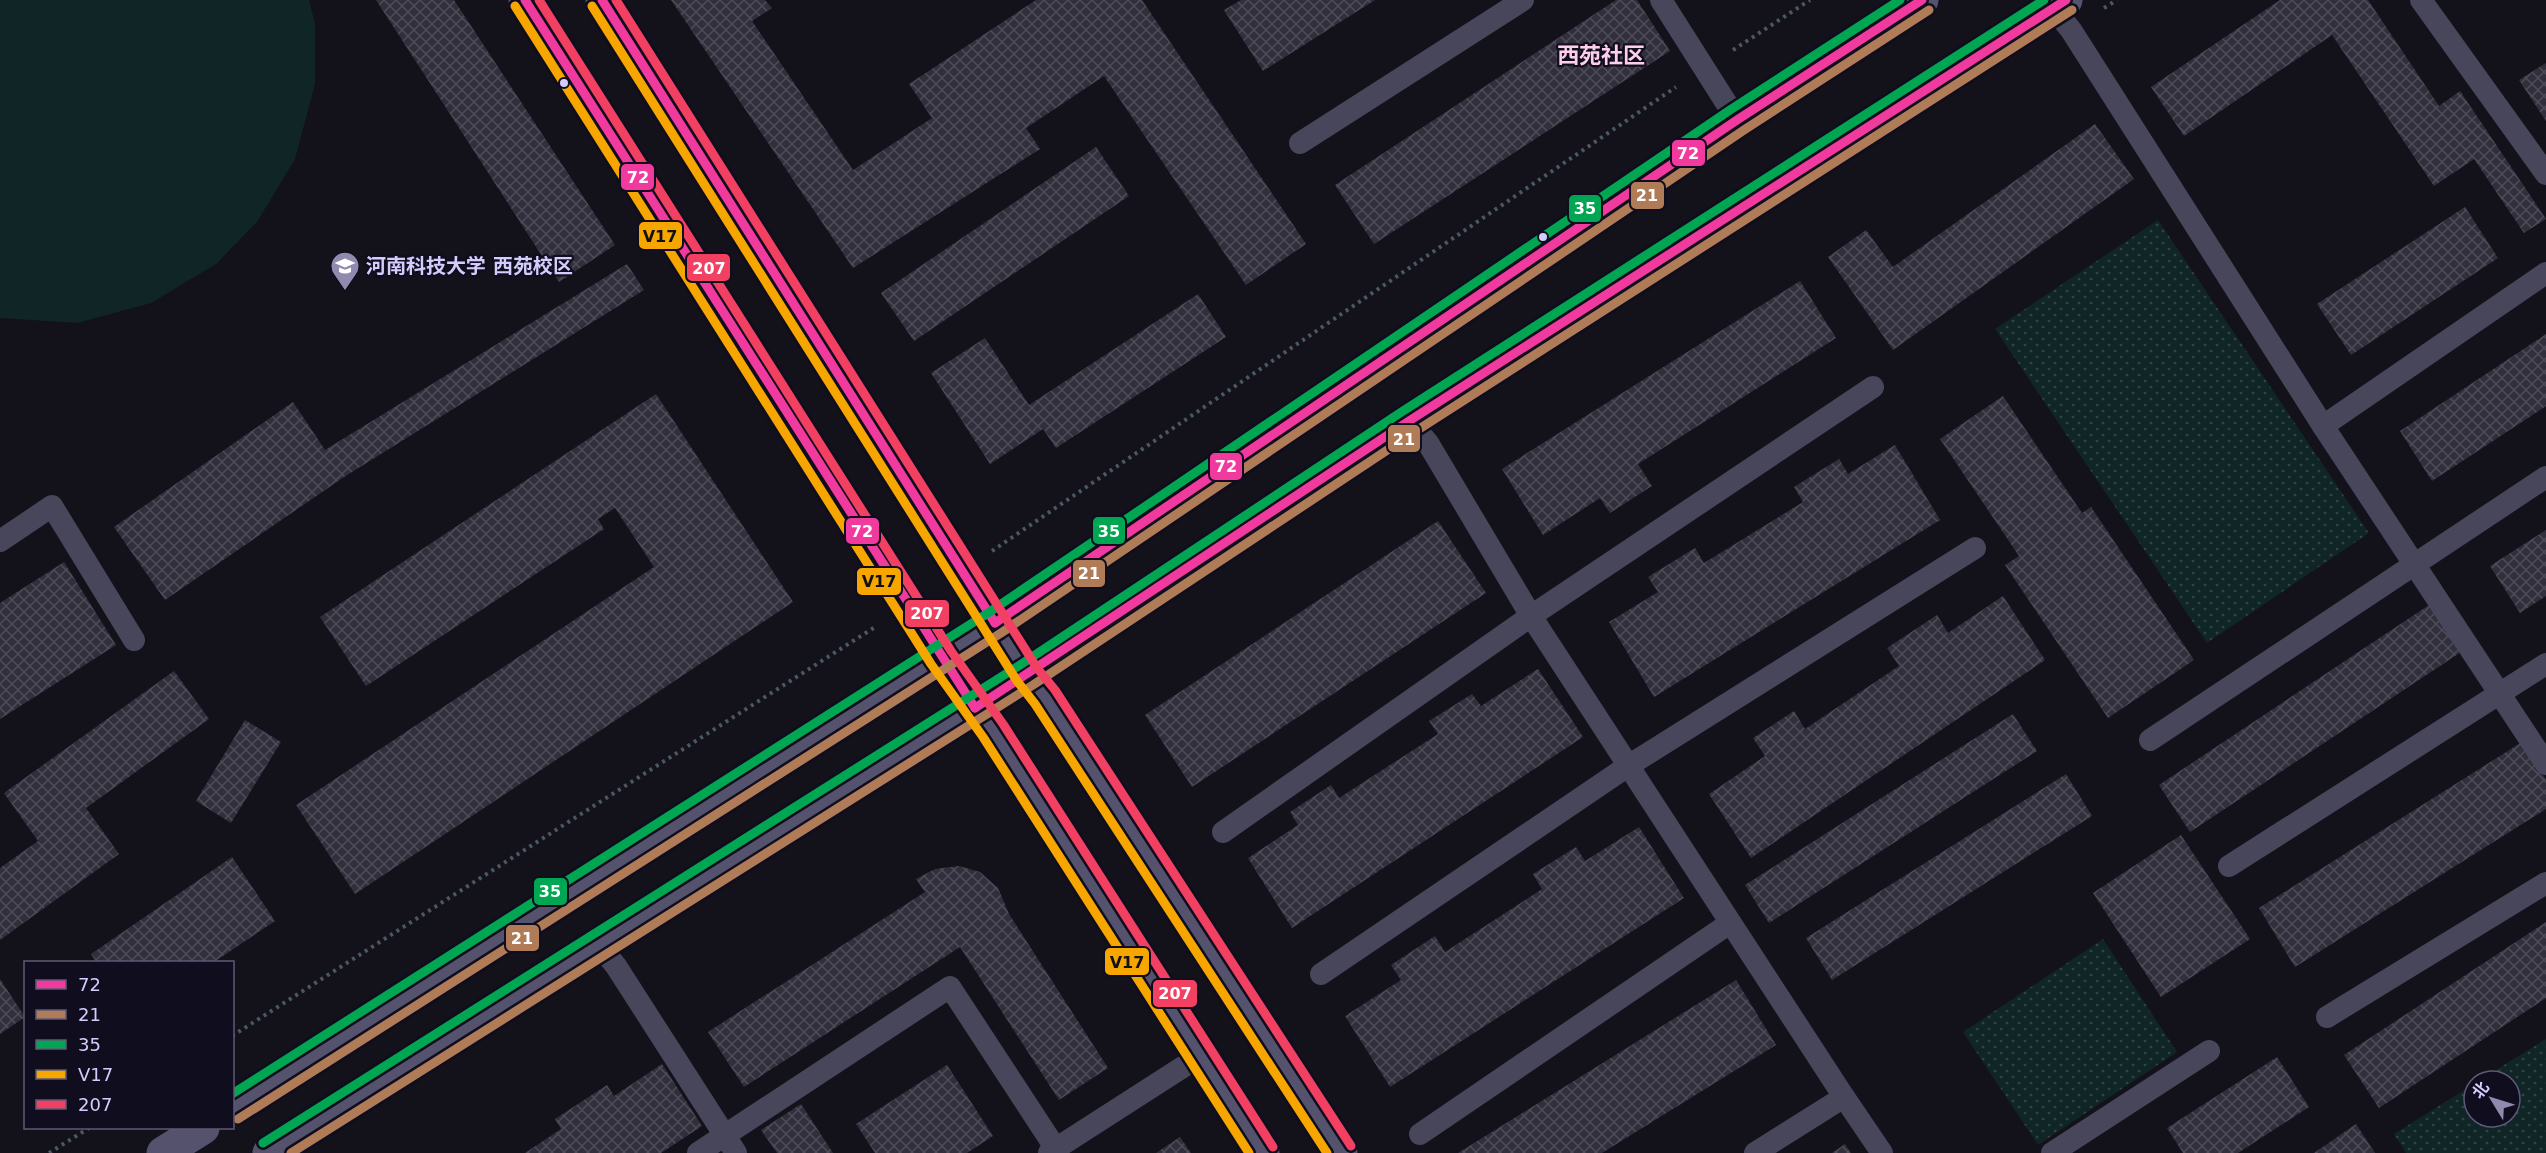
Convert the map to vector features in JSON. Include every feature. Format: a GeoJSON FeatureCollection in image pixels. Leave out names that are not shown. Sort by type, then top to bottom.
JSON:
{"type":"FeatureCollection","features":[{"type":"Feature","properties":{"kind":"main road"},"geometry":{"type":"LineString","coordinates":[[525,0],[941,658],[993,730],[1263,1153]]}},
{"type":"Feature","properties":{"kind":"main road"},"geometry":{"type":"LineString","coordinates":[[602,0],[1027,675],[1046,697],[1341,1153]]}},
{"type":"Feature","properties":{"kind":"main road"},"geometry":{"type":"LineString","coordinates":[[234,1107],[995,623],[1737,120],[1922,0]]}},
{"type":"Feature","properties":{"kind":"main road"},"geometry":{"type":"LineString","coordinates":[[272,1152],[1027,675],[1409,421],[2060,4]]}},
{"type":"Feature","properties":{"kind":"main road"},"geometry":{"type":"LineString","coordinates":[[163,1153],[201,1129]]}},
{"type":"Feature","properties":{"kind":"lane"},"geometry":{"type":"LineString","coordinates":[[1300,143],[1523,0]]}},
{"type":"Feature","properties":{"kind":"lane"},"geometry":{"type":"LineString","coordinates":[[2421,0],[2546,174]]}},
{"type":"Feature","properties":{"kind":"lane"},"geometry":{"type":"LineString","coordinates":[[1670,3],[1704,69],[1737,120]]}},
{"type":"Feature","properties":{"kind":"lane"},"geometry":{"type":"LineString","coordinates":[[2060,4],[2071,30],[2323,426],[2546,764]]}},
{"type":"Feature","properties":{"kind":"lane"},"geometry":{"type":"LineString","coordinates":[[2323,426],[2546,273]]}},
{"type":"Feature","properties":{"kind":"lane"},"geometry":{"type":"LineString","coordinates":[[1223,832],[1531,616],[1873,387]]}},
{"type":"Feature","properties":{"kind":"lane"},"geometry":{"type":"LineString","coordinates":[[1409,421],[1428,443],[1531,616],[1882,1153]]}},
{"type":"Feature","properties":{"kind":"lane"},"geometry":{"type":"LineString","coordinates":[[2150,740],[2546,477]]}},
{"type":"Feature","properties":{"kind":"lane"},"geometry":{"type":"LineString","coordinates":[[0,540],[52,506],[134,640]]}},
{"type":"Feature","properties":{"kind":"lane"},"geometry":{"type":"LineString","coordinates":[[1321,974],[1628,766],[1975,548]]}},
{"type":"Feature","properties":{"kind":"lane"},"geometry":{"type":"LineString","coordinates":[[2229,866],[2546,664]]}},
{"type":"Feature","properties":{"kind":"lane"},"geometry":{"type":"LineString","coordinates":[[2327,1017],[2546,883]]}},
{"type":"Feature","properties":{"kind":"lane"},"geometry":{"type":"LineString","coordinates":[[1420,1134],[1730,923]]}},
{"type":"Feature","properties":{"kind":"lane"},"geometry":{"type":"LineString","coordinates":[[598,944],[616,966],[730,1144]]}},
{"type":"Feature","properties":{"kind":"lane"},"geometry":{"type":"LineString","coordinates":[[698,1153],[730,1144],[950,987],[1053,1151],[1200,1056]]}},
{"type":"Feature","properties":{"kind":"lane"},"geometry":{"type":"LineString","coordinates":[[2052,1153],[2209,1051]]}},
{"type":"Feature","properties":{"kind":"lane"},"geometry":{"type":"LineString","coordinates":[[1755,1153],[1844,1097]]}},
{"type":"Feature","properties":{"kind":"path"},"geometry":{"type":"LineString","coordinates":[[961,572],[1704,69],[1810,0]]}},
{"type":"Feature","properties":{"kind":"path"},"geometry":{"type":"LineString","coordinates":[[234,1035],[909,606]]}},
{"type":"Feature","properties":{"kind":"path"},"geometry":{"type":"LineString","coordinates":[[49,1153],[87,1129]]}},
{"type":"Feature","properties":{"kind":"green space"},"geometry":{"type":"Polygon","coordinates":[[[0,0],[309,0],[315,24],[315,84],[295,159],[257,222],[216,264],[151,303],[77,323],[0,318],[0,0]]]}},
{"type":"Feature","properties":{"kind":"green space"},"geometry":{"type":"Polygon","coordinates":[[[2158,220],[2369,533],[2207,643],[1995,329],[2158,220]]]}},
{"type":"Feature","properties":{"kind":"green space"},"geometry":{"type":"Polygon","coordinates":[[[2103,939],[2177,1052],[2038,1145],[1963,1032],[2103,939]]]}},
{"type":"Feature","properties":{"kind":"green space"},"geometry":{"type":"Polygon","coordinates":[[[2546,1039],[2546,1153],[2406,1153],[2394,1134],[2462,1092],[2462,1129],[2522,1129],[2522,1069],[2497,1069],[2546,1039]]]}},
{"type":"Feature","properties":{"kind":"building"},"geometry":{"type":"Polygon","coordinates":[[[376,0],[454,0],[615,245],[559,282],[376,0]]]}},
{"type":"Feature","properties":{"kind":"building"},"geometry":{"type":"Polygon","coordinates":[[[671,0],[765,0],[772,8],[752,21],[853,170],[932,118],[909,84],[1036,0],[1142,0],[1306,244],[1246,285],[1104,76],[1026,128],[1040,149],[853,268],[671,0]]]}},
{"type":"Feature","properties":{"kind":"building"},"geometry":{"type":"Polygon","coordinates":[[[1241,0],[1375,0],[1263,71],[1224,10],[1241,0]]]}},
{"type":"Feature","properties":{"kind":"building"},"geometry":{"type":"Polygon","coordinates":[[[1616,0],[1637,0],[1670,51],[1374,244],[1335,185],[1616,0]]]}},
{"type":"Feature","properties":{"kind":"building"},"geometry":{"type":"Polygon","coordinates":[[[2280,0],[2368,0],[2439,106],[2460,91],[2546,219],[2524,233],[2474,159],[2434,186],[2332,35],[2184,136],[2151,87],[2280,0]]]}},
{"type":"Feature","properties":{"kind":"building"},"geometry":{"type":"Polygon","coordinates":[[[2546,63],[2546,121],[2519,80],[2546,63]]]}},
{"type":"Feature","properties":{"kind":"building"},"geometry":{"type":"Polygon","coordinates":[[[2095,124],[2134,179],[1893,350],[1828,257],[1866,230],[1893,267],[2095,124]]]}},
{"type":"Feature","properties":{"kind":"building"},"geometry":{"type":"Polygon","coordinates":[[[1096,147],[1129,196],[914,341],[881,293],[1096,147]]]}},
{"type":"Feature","properties":{"kind":"building"},"geometry":{"type":"Polygon","coordinates":[[[2465,207],[2498,258],[2351,355],[2317,304],[2465,207]]]}},
{"type":"Feature","properties":{"kind":"building"},"geometry":{"type":"Polygon","coordinates":[[[627,264],[644,290],[344,477],[165,600],[114,527],[293,402],[325,450],[627,264]]]}},
{"type":"Feature","properties":{"kind":"building"},"geometry":{"type":"Polygon","coordinates":[[[1800,281],[1836,338],[1638,464],[1652,486],[1610,513],[1600,498],[1543,535],[1502,469],[1800,281]]]}},
{"type":"Feature","properties":{"kind":"building"},"geometry":{"type":"Polygon","coordinates":[[[1198,294],[1226,337],[1056,448],[1043,429],[990,464],[931,373],[985,338],[1029,405],[1198,294]]]}},
{"type":"Feature","properties":{"kind":"building"},"geometry":{"type":"Polygon","coordinates":[[[2546,334],[2546,406],[2432,481],[2400,431],[2546,334]]]}},
{"type":"Feature","properties":{"kind":"building"},"geometry":{"type":"Polygon","coordinates":[[[656,394],[793,602],[355,894],[296,805],[654,567],[615,508],[598,519],[604,529],[366,686],[320,617],[656,394]]]}},
{"type":"Feature","properties":{"kind":"building"},"geometry":{"type":"Polygon","coordinates":[[[2003,396],[2082,513],[2091,507],[2194,660],[2108,718],[2005,565],[2019,556],[1940,439],[2003,396]]]}},
{"type":"Feature","properties":{"kind":"building"},"geometry":{"type":"Polygon","coordinates":[[[1895,445],[1940,520],[1654,697],[1609,622],[1658,592],[1648,577],[1695,548],[1704,563],[1803,502],[1794,487],[1839,459],[1848,474],[1895,445]]]}},
{"type":"Feature","properties":{"kind":"building"},"geometry":{"type":"Polygon","coordinates":[[[1438,521],[1486,593],[1192,787],[1145,715],[1438,521]]]}},
{"type":"Feature","properties":{"kind":"building"},"geometry":{"type":"Polygon","coordinates":[[[2546,530],[2546,596],[2520,613],[2490,566],[2546,530]]]}},
{"type":"Feature","properties":{"kind":"building"},"geometry":{"type":"Polygon","coordinates":[[[64,562],[116,645],[0,719],[0,603],[64,562]]]}},
{"type":"Feature","properties":{"kind":"building"},"geometry":{"type":"Polygon","coordinates":[[[2003,596],[2045,660],[1751,858],[1709,794],[1765,756],[1753,738],[1794,711],[1805,729],[1899,666],[1887,648],[1937,615],[1948,633],[2003,596]]]}},
{"type":"Feature","properties":{"kind":"building"},"geometry":{"type":"Polygon","coordinates":[[[2429,605],[2461,652],[2190,832],[2159,785],[2429,605]]]}},
{"type":"Feature","properties":{"kind":"building"},"geometry":{"type":"Polygon","coordinates":[[[1538,669],[1583,737],[1292,928],[1248,858],[1298,825],[1290,812],[1331,785],[1339,798],[1438,734],[1429,721],[1472,694],[1481,706],[1538,669]]]}},
{"type":"Feature","properties":{"kind":"building"},"geometry":{"type":"Polygon","coordinates":[[[174,671],[209,719],[86,808],[119,854],[0,940],[0,868],[38,841],[4,793],[174,671]]]}},
{"type":"Feature","properties":{"kind":"building"},"geometry":{"type":"Polygon","coordinates":[[[2013,714],[2037,751],[1769,923],[1745,885],[2013,714]]]}},
{"type":"Feature","properties":{"kind":"building"},"geometry":{"type":"Polygon","coordinates":[[[245,720],[281,742],[231,823],[196,801],[245,720]]]}},
{"type":"Feature","properties":{"kind":"building"},"geometry":{"type":"Polygon","coordinates":[[[2522,742],[2546,780],[2546,809],[2295,967],[2259,908],[2522,742]]]}},
{"type":"Feature","properties":{"kind":"building"},"geometry":{"type":"Polygon","coordinates":[[[2066,774],[2092,816],[1832,980],[1806,938],[2066,774]]]}},
{"type":"Feature","properties":{"kind":"building"},"geometry":{"type":"Polygon","coordinates":[[[1639,827],[1684,898],[1390,1087],[1345,1016],[1401,980],[1391,965],[1435,936],[1445,952],[1542,889],[1533,874],[1576,847],[1585,861],[1639,827]]]}},
{"type":"Feature","properties":{"kind":"building"},"geometry":{"type":"Polygon","coordinates":[[[2181,835],[2250,939],[2161,997],[2093,893],[2181,835]]]}},
{"type":"Feature","properties":{"kind":"building"},"geometry":{"type":"Polygon","coordinates":[[[232,857],[275,921],[215,961],[95,961],[91,954],[232,857]]]}},
{"type":"Feature","properties":{"kind":"building"},"geometry":{"type":"Polygon","coordinates":[[[959,866],[980,872],[998,888],[1009,914],[1108,1068],[1059,1100],[960,947],[744,1087],[708,1032],[925,892],[916,879],[935,869],[959,866]]]}},
{"type":"Feature","properties":{"kind":"building"},"geometry":{"type":"Polygon","coordinates":[[[2546,922],[2546,998],[2379,1108],[2344,1055],[2546,922]]]}},
{"type":"Feature","properties":{"kind":"building"},"geometry":{"type":"Polygon","coordinates":[[[0,979],[24,1018],[0,1034],[0,979]]]}},
{"type":"Feature","properties":{"kind":"building"},"geometry":{"type":"Polygon","coordinates":[[[1736,980],[1776,1045],[1602,1153],[1458,1153],[1736,980]]]}},
{"type":"Feature","properties":{"kind":"building"},"geometry":{"type":"Polygon","coordinates":[[[2277,1057],[2309,1107],[2238,1153],[2183,1153],[2167,1128],[2277,1057]]]}},
{"type":"Feature","properties":{"kind":"building"},"geometry":{"type":"Polygon","coordinates":[[[662,1064],[702,1126],[661,1153],[525,1153],[561,1129],[555,1119],[607,1085],[614,1096],[662,1064]]]}},
{"type":"Feature","properties":{"kind":"building"},"geometry":{"type":"Polygon","coordinates":[[[947,1065],[993,1136],[967,1153],[875,1153],[856,1124],[947,1065]]]}},
{"type":"Feature","properties":{"kind":"building"},"geometry":{"type":"Polygon","coordinates":[[[801,1104],[833,1153],[777,1153],[761,1130],[801,1104]]]}},
{"type":"Feature","properties":{"kind":"building"},"geometry":{"type":"Polygon","coordinates":[[[2356,1124],[2375,1153],[2314,1153],[2356,1124]]]}},
{"type":"Feature","properties":{"kind":"building"},"geometry":{"type":"Polygon","coordinates":[[[1180,1137],[1191,1153],[1156,1153],[1180,1137]]]}},
{"type":"Feature","properties":{"kind":"building"},"geometry":{"type":"Polygon","coordinates":[[[1845,1144],[1851,1153],[1832,1153],[1845,1144]]]}},
{"type":"Feature","properties":{"kind":"transit line","name":"72"},"geometry":{"type":"LineString","coordinates":[[525,0],[975,708]]}},
{"type":"Feature","properties":{"kind":"transit line","name":"207"},"geometry":{"type":"LineString","coordinates":[[539,0],[951,651],[1003,724],[1273,1147]]}},
{"type":"Feature","properties":{"kind":"transit line","name":"72"},"geometry":{"type":"LineString","coordinates":[[602,0],[995,623]]}},
{"type":"Feature","properties":{"kind":"transit line","name":"207"},"geometry":{"type":"LineString","coordinates":[[616,0],[1037,668],[1055,690],[1351,1146]]}},
{"type":"Feature","properties":{"kind":"transit line","name":"35"},"geometry":{"type":"LineString","coordinates":[[234,1093],[988,613],[1730,110],[1900,0]]}},
{"type":"Feature","properties":{"kind":"transit line","name":"72"},"geometry":{"type":"LineString","coordinates":[[995,623],[1737,120],[1922,0]]}},
{"type":"Feature","properties":{"kind":"transit line","name":"35"},"geometry":{"type":"LineString","coordinates":[[263,1143],[1020,665],[1403,411],[2044,0]]}},
{"type":"Feature","properties":{"kind":"transit line","name":"72"},"geometry":{"type":"LineString","coordinates":[[975,708],[1409,421],[2066,0]]}},
{"type":"Feature","properties":{"kind":"transit line","name":"V17"},"geometry":{"type":"LineString","coordinates":[[515,6],[931,664],[983,737],[1249,1153]]}},
{"type":"Feature","properties":{"kind":"transit line","name":"V17"},"geometry":{"type":"LineString","coordinates":[[592,6],[1017,681],[1035,704],[1327,1153]]}},
{"type":"Feature","properties":{"kind":"transit line","name":"21"},"geometry":{"type":"LineString","coordinates":[[238,1119],[1001,633],[1744,130],[1929,10]]}},
{"type":"Feature","properties":{"kind":"transit line","name":"21"},"geometry":{"type":"LineString","coordinates":[[291,1153],[1033,685],[1416,431],[2072,10]]}},
{"type":"Feature","properties":{"kind":"place","name":"河南科技大学 西苑校区"},"geometry":{"type":"Point","coordinates":[345,292]}},
{"type":"Feature","properties":{"kind":"district","name":"西苑社区"},"geometry":{"type":"Point","coordinates":[1601,55]}}]}
